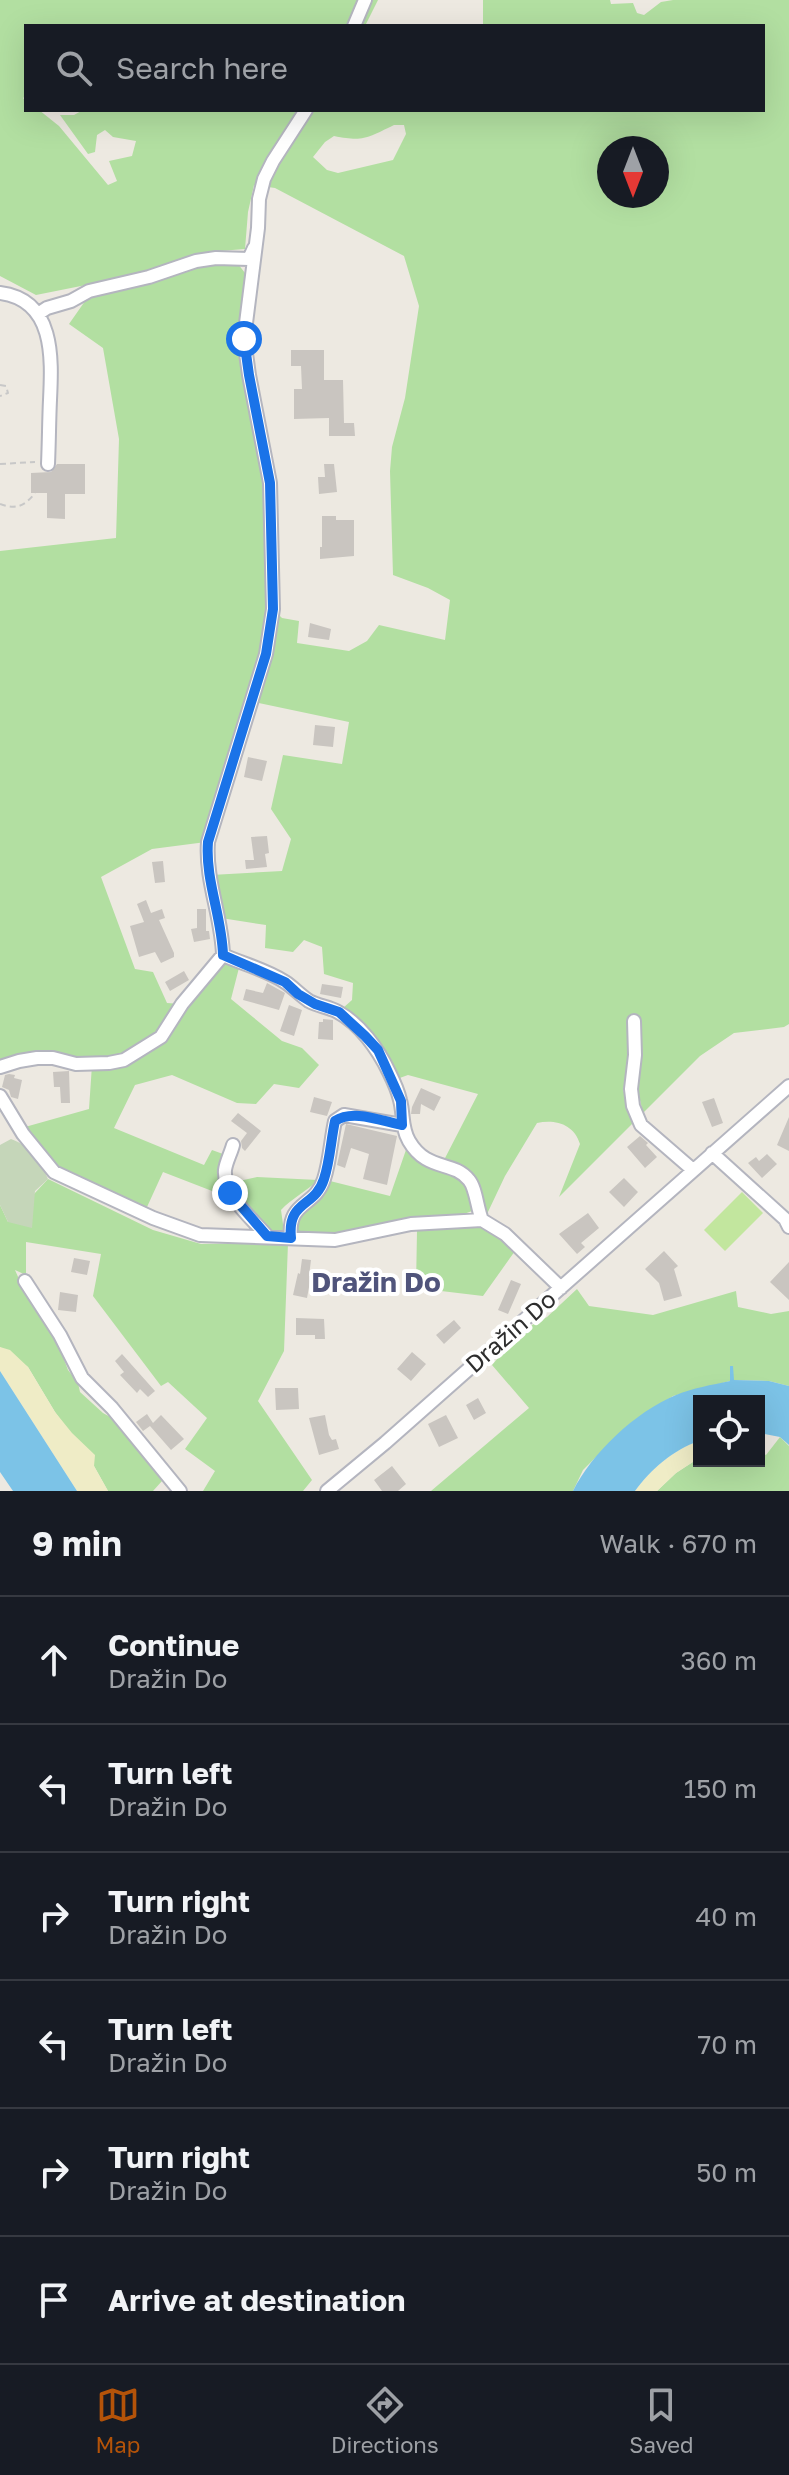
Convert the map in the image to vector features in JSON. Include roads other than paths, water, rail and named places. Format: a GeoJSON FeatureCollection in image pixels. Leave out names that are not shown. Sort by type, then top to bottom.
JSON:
{"type":"FeatureCollection","features":[{"type":"Feature","properties":{"kind":"street"},"geometry":{"type":"LineString","coordinates":[[355,24],[365,0]]}},
{"type":"Feature","properties":{"kind":"street"},"geometry":{"type":"LineString","coordinates":[[0,1067],[37,1058],[53,1058],[76,1064],[124,1060],[161,1037],[182,1004],[223,955],[220,918],[206,861],[208,842],[266,654],[273,609],[270,483],[244,339],[259,199],[264,179],[305,112]]}},
{"type":"Feature","properties":{"kind":"street"},"geometry":{"type":"LineString","coordinates":[[42,311],[89,291],[149,277],[196,261],[249,259],[256,246]]}},
{"type":"Feature","properties":{"kind":"street"},"geometry":{"type":"LineString","coordinates":[[0,293],[14,295],[42,311],[52,353],[48,462]]}},
{"type":"Feature","properties":{"kind":"street"},"geometry":{"type":"LineString","coordinates":[[223,955],[285,982],[315,1004],[339,1012],[365,1036],[378,1050],[395,1087],[401,1101],[402,1125],[417,1152],[431,1163],[463,1173],[472,1183],[482,1220]]}},
{"type":"Feature","properties":{"kind":"street"},"geometry":{"type":"LineString","coordinates":[[634,1021],[633,1106],[641,1125],[693,1170]]}},
{"type":"Feature","properties":{"kind":"street","name":"Dražin Do"},"geometry":{"type":"LineString","coordinates":[[327,1491],[789,1086]]}},
{"type":"Feature","properties":{"kind":"street"},"geometry":{"type":"LineString","coordinates":[[0,1096],[54,1172],[153,1218],[200,1235],[335,1240],[411,1224],[482,1220],[505,1234],[561,1288]]}},
{"type":"Feature","properties":{"kind":"street"},"geometry":{"type":"LineString","coordinates":[[291,1238],[293,1213],[319,1190],[324,1180],[335,1121],[344,1115],[402,1125]]}},
{"type":"Feature","properties":{"kind":"street"},"geometry":{"type":"LineString","coordinates":[[233,1145],[225,1169],[226,1184],[230,1193],[267,1236]]}},
{"type":"Feature","properties":{"kind":"street"},"geometry":{"type":"LineString","coordinates":[[712,1153],[788,1218]]}},
{"type":"Feature","properties":{"kind":"street"},"geometry":{"type":"LineString","coordinates":[[25,1281],[60,1335],[82,1378],[112,1408],[180,1491]]}},
{"type":"Feature","properties":{"kind":"water"},"geometry":{"type":"Polygon","coordinates":[[[730,1366],[733,1366],[734,1380],[769,1381],[789,1386],[789,1445],[780,1437],[765,1434],[765,1395],[693,1395],[693,1444],[663,1461],[635,1491],[573,1491],[603,1448],[645,1412],[676,1395],[730,1381],[730,1366]]]}},
{"type":"Feature","properties":{"kind":"water"},"geometry":{"type":"Polygon","coordinates":[[[0,1371],[77,1491],[13,1491],[0,1472],[0,1371]]]}},
{"type":"Feature","properties":{"kind":"district","name":"Dražin Do"},"geometry":{"type":"Point","coordinates":[376,1282]}}]}
